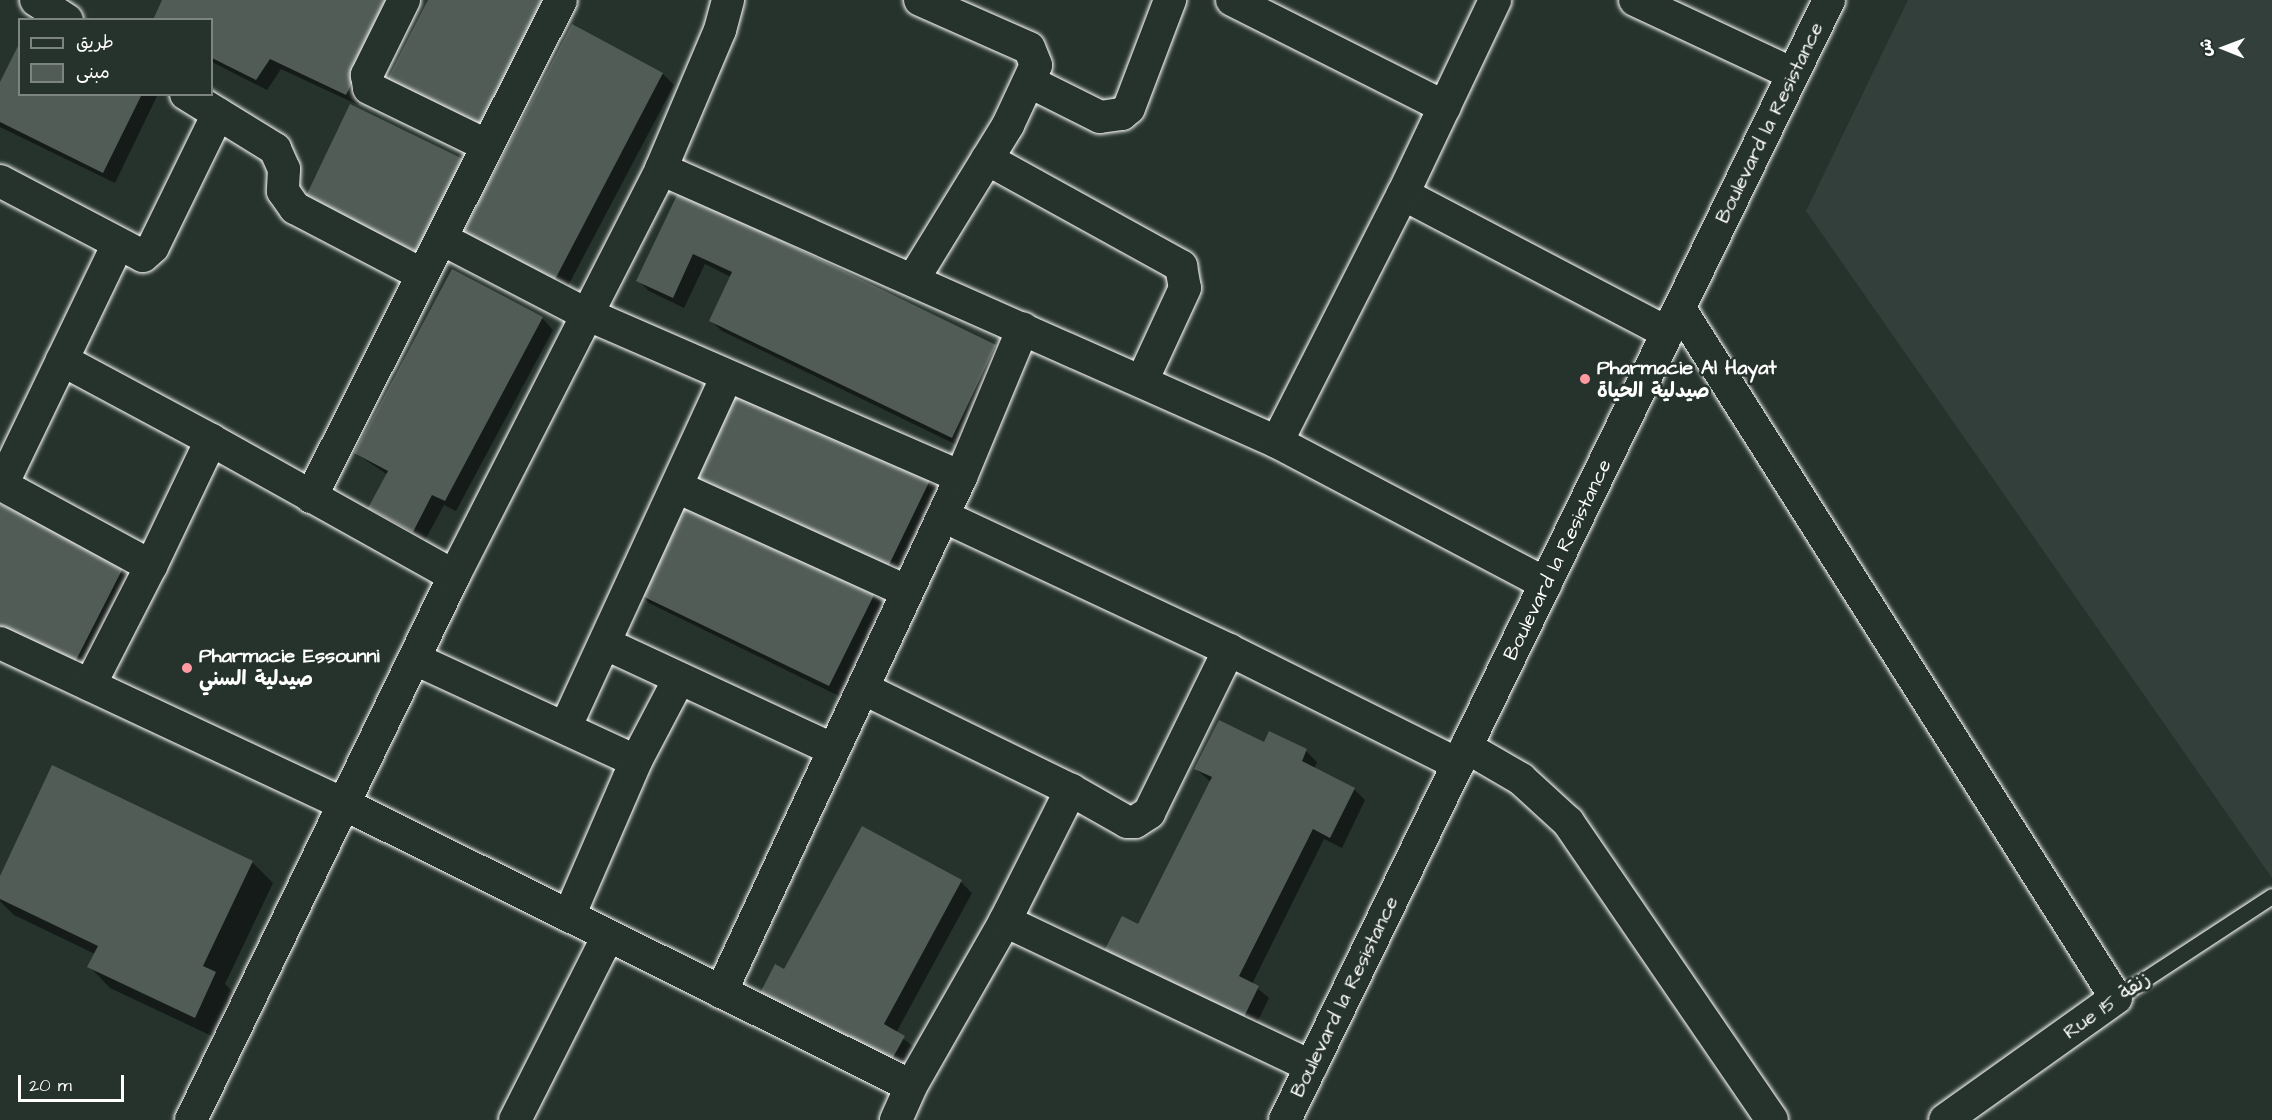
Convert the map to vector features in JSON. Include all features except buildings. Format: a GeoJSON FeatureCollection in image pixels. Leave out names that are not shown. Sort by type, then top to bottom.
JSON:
{"type":"FeatureCollection","features":[{"type":"Feature","properties":{"kind":"street"},"geometry":{"type":"LineString","coordinates":[[36,0],[64,18]]}},
{"type":"Feature","properties":{"kind":"street"},"geometry":{"type":"LineString","coordinates":[[404,0],[367,75],[369,88],[488,146]]}},
{"type":"Feature","properties":{"kind":"street"},"geometry":{"type":"LineString","coordinates":[[311,497],[561,0]]}},
{"type":"Feature","properties":{"kind":"street"},"geometry":{"type":"LineString","coordinates":[[191,1120],[454,576],[584,313],[661,169],[720,30],[728,0]]}},
{"type":"Feature","properties":{"kind":"street"},"geometry":{"type":"LineString","coordinates":[[914,278],[987,159],[1030,82],[1036,65],[1029,48],[920,0]]}},
{"type":"Feature","properties":{"kind":"street"},"geometry":{"type":"LineString","coordinates":[[1030,82],[1100,117],[1122,114],[1129,108],[1170,0]]}},
{"type":"Feature","properties":{"kind":"street"},"geometry":{"type":"LineString","coordinates":[[1232,0],[1444,107]]}},
{"type":"Feature","properties":{"kind":"street"},"geometry":{"type":"LineString","coordinates":[[1277,442],[1403,194],[1495,0]]}},
{"type":"Feature","properties":{"kind":"street"},"geometry":{"type":"LineString","coordinates":[[1635,0],[1793,74]]}},
{"type":"Feature","properties":{"kind":"street","name":"Boulevard la Resistance"},"geometry":{"type":"LineString","coordinates":[[1285,1120],[1829,0]]}},
{"type":"Feature","properties":{"kind":"street"},"geometry":{"type":"LineString","coordinates":[[189,96],[275,149],[284,169],[283,190],[295,208],[423,275]]}},
{"type":"Feature","properties":{"kind":"street"},"geometry":{"type":"LineString","coordinates":[[0,181],[117,246],[142,256],[153,247],[218,114]]}},
{"type":"Feature","properties":{"kind":"street"},"geometry":{"type":"LineString","coordinates":[[987,159],[1181,266],[1185,288],[1142,381]]}},
{"type":"Feature","properties":{"kind":"street"},"geometry":{"type":"LineString","coordinates":[[661,169],[914,278],[1277,442],[1546,584]]}},
{"type":"Feature","properties":{"kind":"street"},"geometry":{"type":"LineString","coordinates":[[1403,194],[1674,321],[2116,998]]}},
{"type":"Feature","properties":{"kind":"street"},"geometry":{"type":"LineString","coordinates":[[442,239],[584,313],[961,477]]}},
{"type":"Feature","properties":{"kind":"street"},"geometry":{"type":"LineString","coordinates":[[117,246],[1,485],[151,566]]}},
{"type":"Feature","properties":{"kind":"street"},"geometry":{"type":"LineString","coordinates":[[720,992],[864,689],[906,591],[961,477],[1023,328]]}},
{"type":"Feature","properties":{"kind":"street"},"geometry":{"type":"LineString","coordinates":[[62,360],[211,440],[454,576]]}},
{"type":"Feature","properties":{"kind":"street"},"geometry":{"type":"LineString","coordinates":[[566,726],[606,644],[727,376]]}},
{"type":"Feature","properties":{"kind":"street"},"geometry":{"type":"LineString","coordinates":[[90,685],[151,566],[211,440]]}},
{"type":"Feature","properties":{"kind":"street"},"geometry":{"type":"LineString","coordinates":[[677,487],[906,591]]}},
{"type":"Feature","properties":{"kind":"street"},"geometry":{"type":"LineString","coordinates":[[943,516],[1462,756],[1521,779],[1568,822],[1772,1120]]}},
{"type":"Feature","properties":{"kind":"street"},"geometry":{"type":"LineString","coordinates":[[0,643],[344,804],[911,1086]]}},
{"type":"Feature","properties":{"kind":"street"},"geometry":{"type":"LineString","coordinates":[[606,644],[834,750]]}},
{"type":"Feature","properties":{"kind":"street"},"geometry":{"type":"LineString","coordinates":[[864,689],[1071,790],[1127,822],[1142,819],[1230,650]]}},
{"type":"Feature","properties":{"kind":"street"},"geometry":{"type":"LineString","coordinates":[[415,659],[566,726],[636,761]]}},
{"type":"Feature","properties":{"kind":"street"},"geometry":{"type":"LineString","coordinates":[[569,916],[636,761],[679,679]]}},
{"type":"Feature","properties":{"kind":"street"},"geometry":{"type":"LineString","coordinates":[[896,1120],[911,1086],[1005,921],[1071,790]]}},
{"type":"Feature","properties":{"kind":"street"},"geometry":{"type":"LineString","coordinates":[[1005,921],[1311,1066]]}},
{"type":"Feature","properties":{"kind":"street"},"geometry":{"type":"LineString","coordinates":[[514,1120],[608,936]]}},
{"type":"Feature","properties":{"kind":"street","name":"Rue 15 زنقة"},"geometry":{"type":"LineString","coordinates":[[1945,1120],[2116,998]]}},
{"type":"Feature","properties":{"kind":"lane","name":"Rue 15 زنقة"},"geometry":{"type":"LineString","coordinates":[[2116,998],[2272,896]]}},
{"type":"Feature","properties":{"kind":"shaded area"},"geometry":{"type":"Polygon","coordinates":[[[1908,0],[2272,0],[2272,878],[1806,211],[1908,0]]]}},
{"type":"Feature","properties":{"kind":"place","name":"Pharmacie Al Hayat صيدلية الحياة"},"geometry":{"type":"Point","coordinates":[1585,379]}},
{"type":"Feature","properties":{"kind":"place","name":"Pharmacie Essounni صيدلية السني"},"geometry":{"type":"Point","coordinates":[187,668]}}]}
